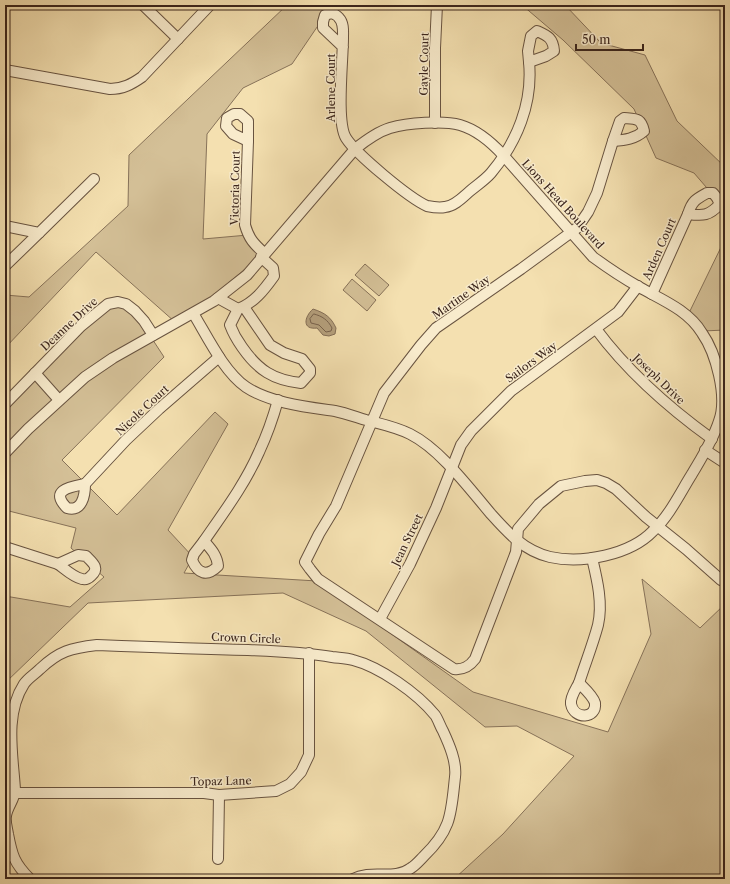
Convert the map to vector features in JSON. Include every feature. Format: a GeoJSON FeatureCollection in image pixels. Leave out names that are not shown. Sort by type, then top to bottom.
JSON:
{"type":"FeatureCollection","features":[{"type":"Feature","properties":{"kind":"street"},"geometry":{"type":"LineString","coordinates":[[143,5],[178,39]]}},
{"type":"Feature","properties":{"kind":"street"},"geometry":{"type":"LineString","coordinates":[[5,70],[110,89],[118,89],[129,85],[142,77],[210,5]]}},
{"type":"Feature","properties":{"kind":"street","name":"Gayle Court"},"geometry":{"type":"LineString","coordinates":[[435,123],[435,48],[437,5]]}},
{"type":"Feature","properties":{"kind":"street","name":"Arlene Court"},"geometry":{"type":"LineString","coordinates":[[343,48],[341,105],[343,130],[346,137],[356,149],[388,178],[417,200],[429,206],[444,208],[453,205],[490,174],[503,155]]}},
{"type":"Feature","properties":{"kind":"street"},"geometry":{"type":"LineString","coordinates":[[503,155],[515,138],[526,110],[529,62]]}},
{"type":"Feature","properties":{"kind":"street","name":"Lions Head Boulevard"},"geometry":{"type":"LineString","coordinates":[[5,453],[28,429],[85,377],[113,358],[218,298],[247,275],[356,149],[380,132],[406,124],[435,123],[460,125],[478,133],[503,155],[593,257],[610,270],[679,310],[693,321],[702,332],[710,347],[722,379],[722,404],[720,418],[712,439],[672,508],[651,534],[619,552],[598,557],[572,559],[552,557],[539,554],[523,546],[517,541],[428,444],[410,434],[392,427],[339,412],[278,400],[261,395],[246,387],[218,357],[193,313]]}},
{"type":"Feature","properties":{"kind":"street","name":"Victoria Court"},"geometry":{"type":"LineString","coordinates":[[241,308],[249,305],[274,276],[273,268],[248,235],[245,225],[248,140]]}},
{"type":"Feature","properties":{"kind":"street","name":"Martine Way"},"geometry":{"type":"LineString","coordinates":[[380,619],[318,579],[305,562],[319,534],[336,506],[384,393],[436,328],[577,228],[588,212],[597,193],[613,141]]}},
{"type":"Feature","properties":{"kind":"street"},"geometry":{"type":"LineString","coordinates":[[5,266],[94,179]]}},
{"type":"Feature","properties":{"kind":"street","name":"Arden Court"},"geometry":{"type":"LineString","coordinates":[[652,294],[688,214]]}},
{"type":"Feature","properties":{"kind":"street"},"geometry":{"type":"LineString","coordinates":[[5,226],[39,233]]}},
{"type":"Feature","properties":{"kind":"street","name":"Sailors Way"},"geometry":{"type":"LineString","coordinates":[[451,468],[461,445],[471,431],[511,391],[618,312],[638,286]]}},
{"type":"Feature","properties":{"kind":"street"},"geometry":{"type":"LineString","coordinates":[[218,298],[241,308],[270,345],[284,353],[302,359],[308,364],[310,373],[301,383],[278,378],[259,369],[249,357],[233,334],[230,325],[241,308]]}},
{"type":"Feature","properties":{"kind":"street","name":"Deanne Drive"},"geometry":{"type":"LineString","coordinates":[[5,404],[81,326],[108,304],[118,302],[126,304],[144,321],[153,335]]}},
{"type":"Feature","properties":{"kind":"street","name":"Joseph Drive"},"geometry":{"type":"LineString","coordinates":[[596,329],[616,353],[660,399],[712,439]]}},
{"type":"Feature","properties":{"kind":"street","name":"Nicole Court"},"geometry":{"type":"LineString","coordinates":[[85,484],[126,440],[218,357]]}},
{"type":"Feature","properties":{"kind":"street"},"geometry":{"type":"LineString","coordinates":[[35,373],[59,400]]}},
{"type":"Feature","properties":{"kind":"street"},"geometry":{"type":"LineString","coordinates":[[204,541],[239,490],[259,452],[272,420],[278,400]]}},
{"type":"Feature","properties":{"kind":"street"},"geometry":{"type":"LineString","coordinates":[[705,450],[725,462]]}},
{"type":"Feature","properties":{"kind":"street","name":"Jean Street"},"geometry":{"type":"LineString","coordinates":[[380,619],[410,564],[436,508],[451,468]]}},
{"type":"Feature","properties":{"kind":"street"},"geometry":{"type":"LineString","coordinates":[[380,619],[454,669],[462,670],[471,664],[475,659],[516,552],[518,529],[539,504],[561,486],[585,481],[597,480],[616,489],[721,580],[725,580]]}},
{"type":"Feature","properties":{"kind":"street"},"geometry":{"type":"LineString","coordinates":[[5,547],[58,564]]}},
{"type":"Feature","properties":{"kind":"street"},"geometry":{"type":"LineString","coordinates":[[579,683],[598,624],[598,586],[592,558]]}},
{"type":"Feature","properties":{"kind":"street","name":"Crown Circle"},"geometry":{"type":"LineString","coordinates":[[30,879],[21,871],[12,856],[6,827],[6,816],[15,793],[11,757],[13,709],[17,697],[25,682],[51,658],[80,647],[97,646],[309,653],[353,660],[374,669],[404,686],[435,716],[452,752],[456,773],[448,824],[443,835],[434,847],[410,869],[395,875],[384,873],[367,874],[353,879]]}},
{"type":"Feature","properties":{"kind":"street","name":"Topaz Lane"},"geometry":{"type":"LineString","coordinates":[[15,793],[204,793],[219,795],[276,791],[290,784],[301,772],[309,755],[309,653]]}},
{"type":"Feature","properties":{"kind":"street"},"geometry":{"type":"LineString","coordinates":[[218,859],[219,795]]}},
{"type":"Feature","properties":{"kind":"shaded area"},"geometry":{"type":"Polygon","coordinates":[[[287,5],[332,5],[292,64],[243,88],[207,134],[203,239],[248,235],[263,254],[196,310],[175,322],[96,252],[5,348],[5,295],[29,297],[128,206],[129,155],[287,5]]]}},
{"type":"Feature","properties":{"kind":"shaded area"},"geometry":{"type":"Polygon","coordinates":[[[522,5],[565,5],[601,43],[645,55],[677,121],[725,167],[725,209],[694,173],[656,158],[634,109],[563,40],[522,5]]]}},
{"type":"Feature","properties":{"kind":"shaded area"},"geometry":{"type":"Polygon","coordinates":[[[725,239],[725,330],[703,331],[688,315],[725,239]]]}},
{"type":"Feature","properties":{"kind":"shaded area"},"geometry":{"type":"Polygon","coordinates":[[[365,264],[389,285],[379,296],[355,275],[365,264]]]}},
{"type":"Feature","properties":{"kind":"shaded area"},"geometry":{"type":"Polygon","coordinates":[[[352,279],[376,300],[367,311],[343,290],[352,279]]]}},
{"type":"Feature","properties":{"kind":"shaded area"},"geometry":{"type":"Polygon","coordinates":[[[130,305],[164,357],[62,460],[117,515],[215,412],[228,424],[168,530],[193,557],[184,573],[317,581],[473,692],[608,732],[651,634],[642,579],[700,628],[725,604],[725,879],[454,879],[503,834],[574,756],[517,726],[485,727],[366,631],[283,593],[88,603],[5,683],[5,596],[70,607],[104,577],[71,548],[76,528],[5,510],[5,410],[100,308],[130,305]]]}},
{"type":"Feature","properties":{"kind":"water"},"geometry":{"type":"Polygon","coordinates":[[[313,309],[330,318],[336,328],[335,334],[329,336],[323,335],[317,328],[312,328],[307,325],[306,319],[313,309]]]}}]}
